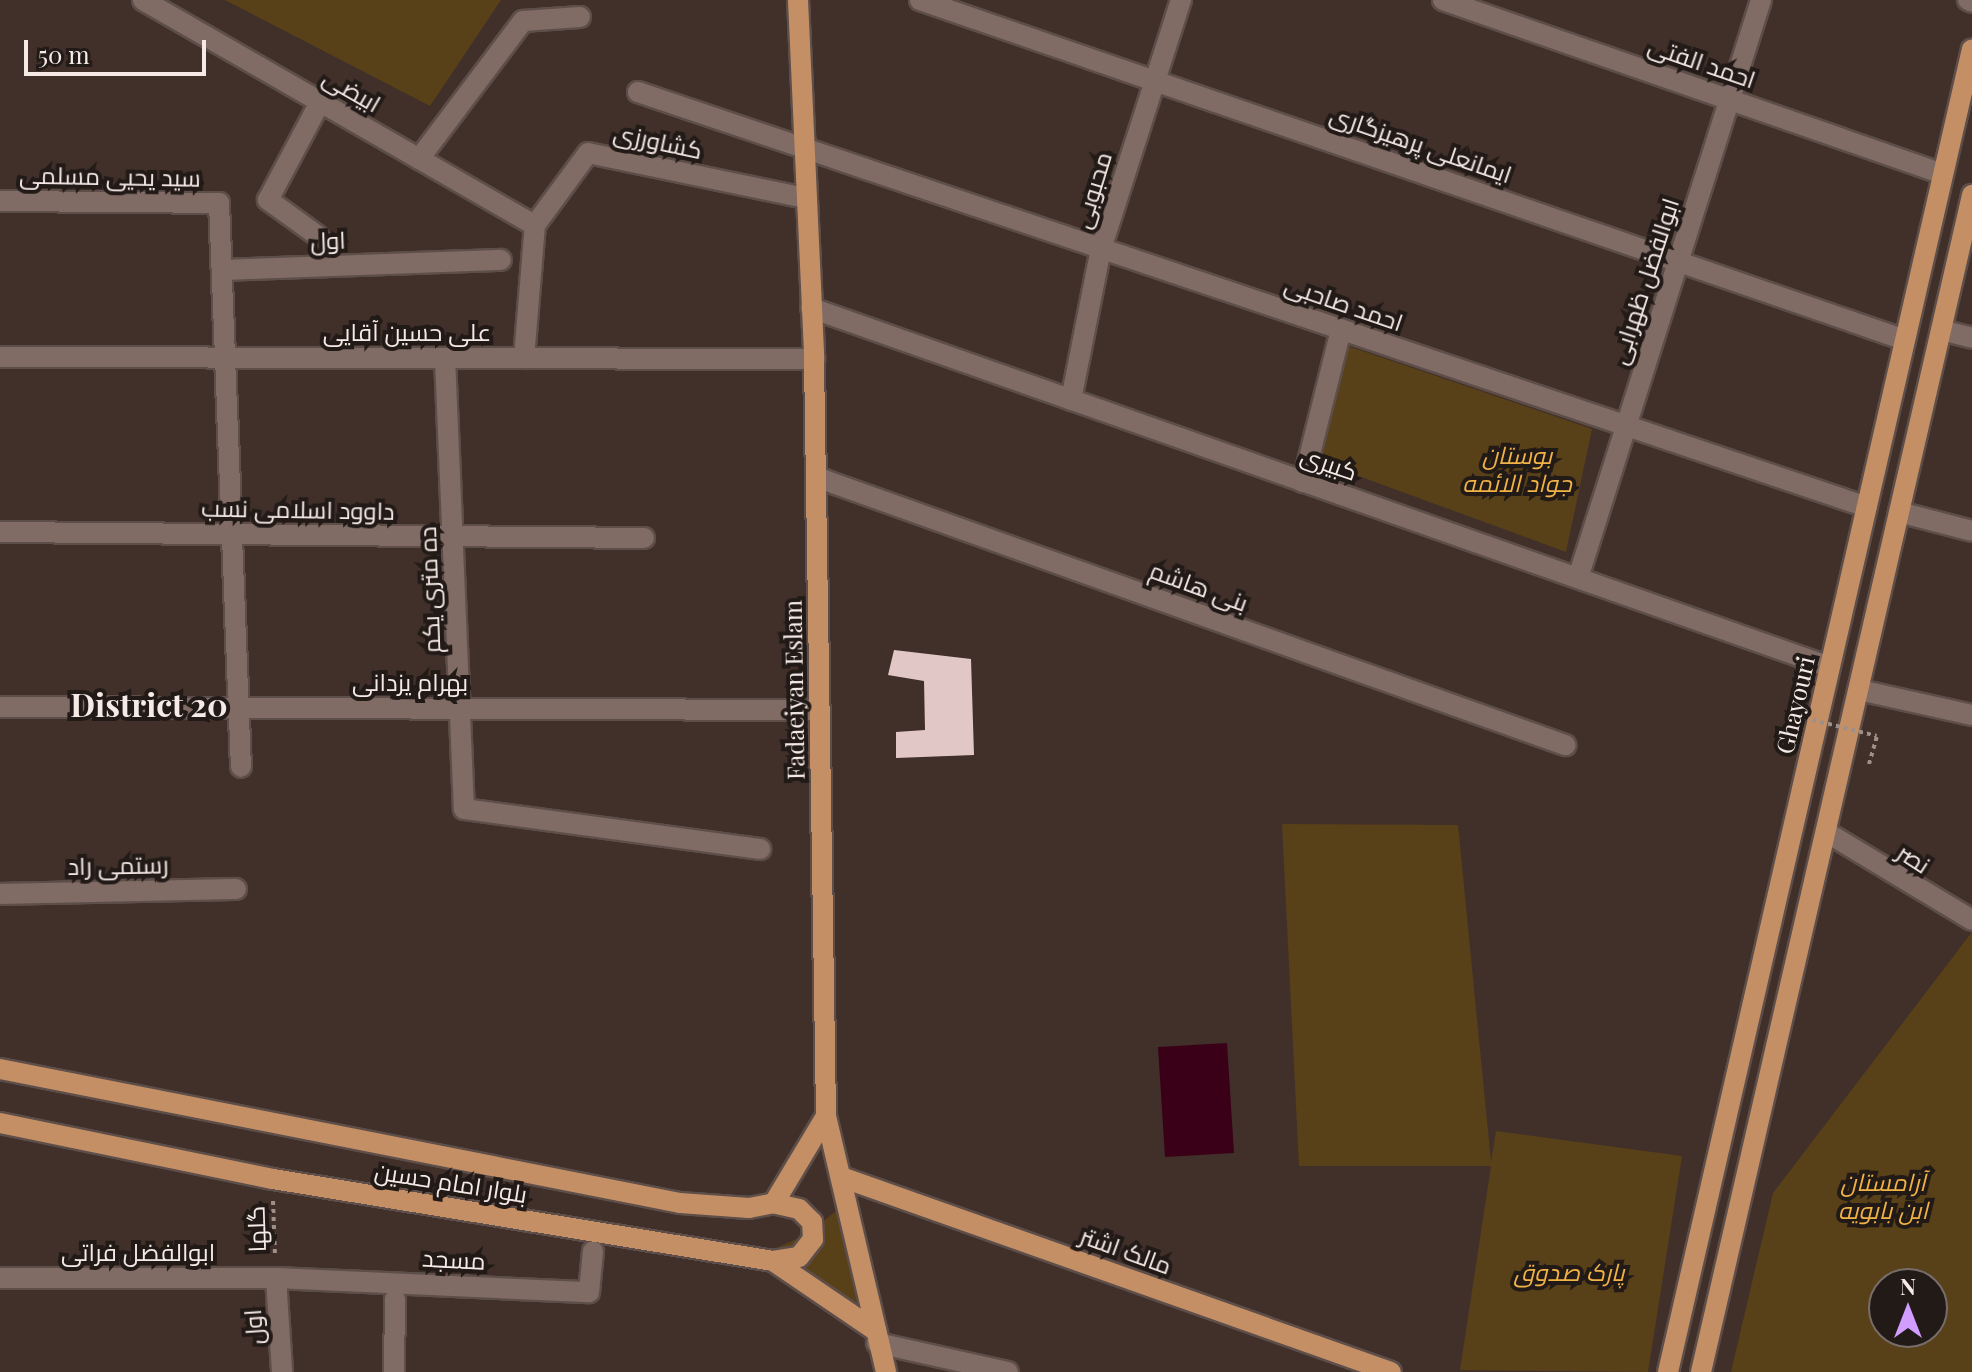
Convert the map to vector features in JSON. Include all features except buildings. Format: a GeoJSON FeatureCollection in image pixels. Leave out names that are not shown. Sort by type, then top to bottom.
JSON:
{"type":"FeatureCollection","features":[{"type":"Feature","properties":{"kind":"main road","name":"Fadaeiyan Eslam"},"geometry":{"type":"LineString","coordinates":[[798,0],[814,359],[826,1116],[844,1178],[886,1372]]}},
{"type":"Feature","properties":{"kind":"main road","name":"Ghayouri"},"geometry":{"type":"LineString","coordinates":[[1668,1372],[1972,49]]}},
{"type":"Feature","properties":{"kind":"main road"},"geometry":{"type":"LineString","coordinates":[[1701,1372],[1972,195]]}},
{"type":"Feature","properties":{"kind":"main road","name":"بلوار امام حسین"},"geometry":{"type":"LineString","coordinates":[[0,1069],[680,1203],[774,1203]]}},
{"type":"Feature","properties":{"kind":"main road"},"geometry":{"type":"LineString","coordinates":[[773,1261],[799,1257],[813,1239],[812,1222],[799,1209],[774,1203],[826,1116]]}},
{"type":"Feature","properties":{"kind":"main road","name":"بلوار امام حسین"},"geometry":{"type":"LineString","coordinates":[[0,1123],[273,1179],[773,1261],[877,1337]]}},
{"type":"Feature","properties":{"kind":"main road","name":"مالک اشتر"},"geometry":{"type":"LineString","coordinates":[[844,1178],[1391,1372]]}},
{"type":"Feature","properties":{"kind":"street","name":"ایمانعلی پرهیزگاری"},"geometry":{"type":"LineString","coordinates":[[920,0],[1905,340]]}},
{"type":"Feature","properties":{"kind":"street","name":"محبوبی"},"geometry":{"type":"LineString","coordinates":[[1071,400],[1101,249],[1181,0]]}},
{"type":"Feature","properties":{"kind":"street","name":"احمد الفتی"},"geometry":{"type":"LineString","coordinates":[[1443,0],[1943,174]]}},
{"type":"Feature","properties":{"kind":"street","name":"ابوالفضل ظهرابی"},"geometry":{"type":"LineString","coordinates":[[1578,578],[1761,0]]}},
{"type":"Feature","properties":{"kind":"street","name":"ابیضی"},"geometry":{"type":"LineString","coordinates":[[148,1],[535,225]]}},
{"type":"Feature","properties":{"kind":"street"},"geometry":{"type":"LineString","coordinates":[[419,159],[523,21],[580,17]]}},
{"type":"Feature","properties":{"kind":"street","name":"احمد صاحبی"},"geometry":{"type":"LineString","coordinates":[[638,92],[1867,507]]}},
{"type":"Feature","properties":{"kind":"street"},"geometry":{"type":"LineString","coordinates":[[318,236],[268,200],[320,102]]}},
{"type":"Feature","properties":{"kind":"street","name":"کشاورزی"},"geometry":{"type":"LineString","coordinates":[[535,225],[588,153],[806,198]]}},
{"type":"Feature","properties":{"kind":"street","name":"سید یحیی مسلمی"},"geometry":{"type":"LineString","coordinates":[[0,201],[219,203],[225,270]]}},
{"type":"Feature","properties":{"kind":"street"},"geometry":{"type":"LineString","coordinates":[[524,358],[535,225]]}},
{"type":"Feature","properties":{"kind":"street","name":"اول"},"geometry":{"type":"LineString","coordinates":[[225,270],[501,260]]}},
{"type":"Feature","properties":{"kind":"street"},"geometry":{"type":"LineString","coordinates":[[225,270],[241,767]]}},
{"type":"Feature","properties":{"kind":"street","name":"کبیری"},"geometry":{"type":"LineString","coordinates":[[811,308],[1830,667]]}},
{"type":"Feature","properties":{"kind":"street"},"geometry":{"type":"LineString","coordinates":[[1303,482],[1341,330]]}},
{"type":"Feature","properties":{"kind":"street"},"geometry":{"type":"LineString","coordinates":[[1941,330],[1972,338]]}},
{"type":"Feature","properties":{"kind":"street","name":"علی حسین آقایی"},"geometry":{"type":"LineString","coordinates":[[0,357],[814,359]]}},
{"type":"Feature","properties":{"kind":"street","name":"ده متری یکم"},"geometry":{"type":"LineString","coordinates":[[445,358],[464,809],[760,849]]}},
{"type":"Feature","properties":{"kind":"street","name":"بنی هاشم"},"geometry":{"type":"LineString","coordinates":[[816,477],[1565,745]]}},
{"type":"Feature","properties":{"kind":"street"},"geometry":{"type":"LineString","coordinates":[[1899,512],[1972,531]]}},
{"type":"Feature","properties":{"kind":"street","name":"داوود اسلامی نسب"},"geometry":{"type":"LineString","coordinates":[[0,532],[644,538]]}},
{"type":"Feature","properties":{"kind":"street"},"geometry":{"type":"LineString","coordinates":[[1859,690],[1972,715]]}},
{"type":"Feature","properties":{"kind":"street","name":"بهرام یزدانی"},"geometry":{"type":"LineString","coordinates":[[0,707],[820,710]]}},
{"type":"Feature","properties":{"kind":"street","name":"نصر"},"geometry":{"type":"LineString","coordinates":[[1826,832],[1972,920]]}},
{"type":"Feature","properties":{"kind":"street","name":"رستمی راد"},"geometry":{"type":"LineString","coordinates":[[0,894],[236,889]]}},
{"type":"Feature","properties":{"kind":"street","name":"مسجد"},"geometry":{"type":"LineString","coordinates":[[276,1278],[589,1292],[593,1251]]}},
{"type":"Feature","properties":{"kind":"street","name":"ابوالفضل فراتی"},"geometry":{"type":"LineString","coordinates":[[0,1278],[276,1278]]}},
{"type":"Feature","properties":{"kind":"street","name":"اول"},"geometry":{"type":"LineString","coordinates":[[276,1278],[282,1372]]}},
{"type":"Feature","properties":{"kind":"street"},"geometry":{"type":"LineString","coordinates":[[394,1372],[395,1299]]}},
{"type":"Feature","properties":{"kind":"street"},"geometry":{"type":"LineString","coordinates":[[877,1337],[1008,1372]]}},
{"type":"Feature","properties":{"kind":"path"},"geometry":{"type":"LineString","coordinates":[[1797,716],[1877,736],[1869,764]]}},
{"type":"Feature","properties":{"kind":"path","name":"گلها"},"geometry":{"type":"LineString","coordinates":[[273,1179],[276,1278]]}},
{"type":"Feature","properties":{"kind":"green space"},"geometry":{"type":"Polygon","coordinates":[[[225,0],[501,0],[430,106],[225,0]]]}},
{"type":"Feature","properties":{"kind":"green space","name":"بوستان جواد الائمه"},"geometry":{"type":"Polygon","coordinates":[[[1345,345],[1592,429],[1566,552],[1315,460],[1345,345]]]}},
{"type":"Feature","properties":{"kind":"green space","name":"پارک صدوق"},"geometry":{"type":"Polygon","coordinates":[[[1282,824],[1458,825],[1491,1162],[1496,1131],[1682,1156],[1648,1372],[1460,1370],[1491,1166],[1299,1166],[1282,824]]]}},
{"type":"Feature","properties":{"kind":"green space","name":"آرامستان ابن بابویه"},"geometry":{"type":"Polygon","coordinates":[[[1972,932],[1972,1372],[1731,1372],[1773,1193],[1972,932]]]}},
{"type":"Feature","properties":{"kind":"green space"},"geometry":{"type":"Polygon","coordinates":[[[839,1209],[859,1303],[757,1257],[805,1235],[839,1209]]]}},
{"type":"Feature","properties":{"kind":"shaded area"},"geometry":{"type":"Polygon","coordinates":[[[1227,1043],[1234,1153],[1165,1157],[1158,1047],[1227,1043]]]}},
{"type":"Feature","properties":{"kind":"district","name":"District 20"},"geometry":{"type":"Point","coordinates":[149,704]}}]}
